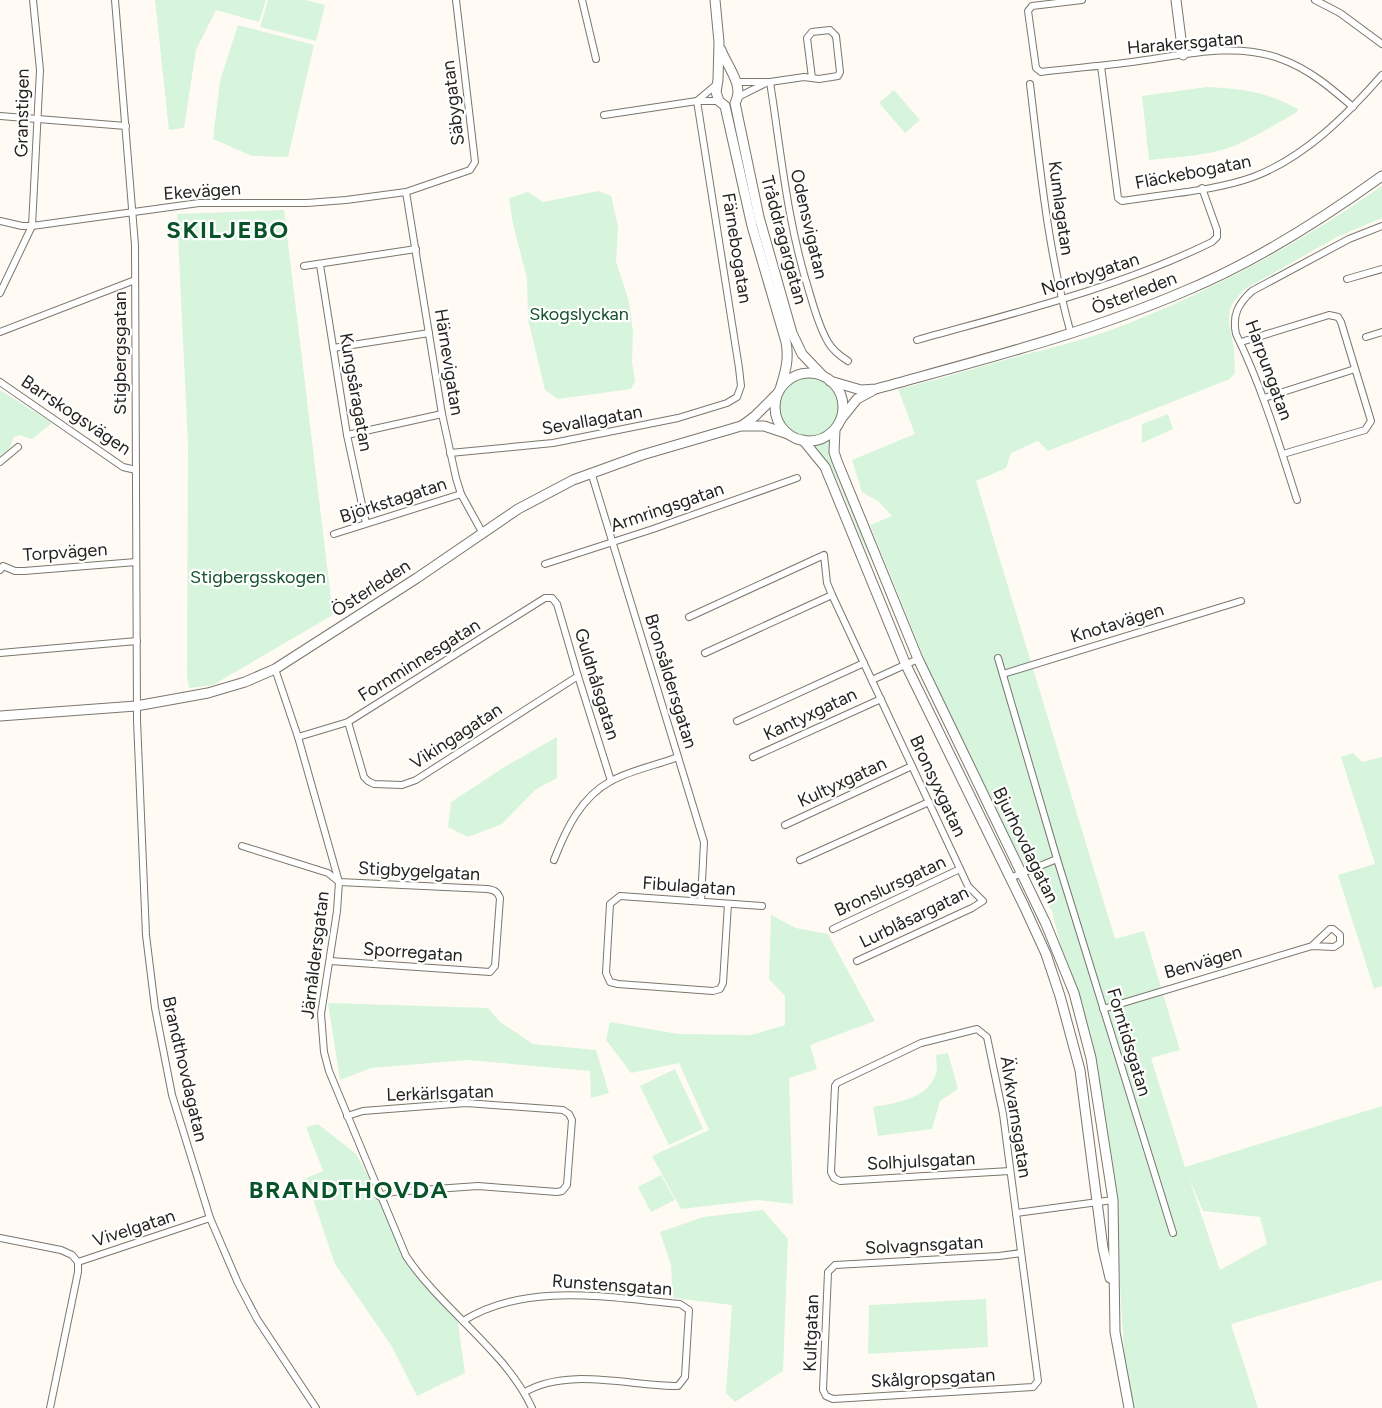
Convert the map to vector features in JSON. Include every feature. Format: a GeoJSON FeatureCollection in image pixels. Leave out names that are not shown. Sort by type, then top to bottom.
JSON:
{"type":"FeatureCollection","features":[{"type":"Feature","properties":{"kind":"main road","name":"Tråddragargatan"},"geometry":{"type":"LineString","coordinates":[[715,0],[719,42],[716,93],[729,102],[792,333],[802,354],[827,378]]}},
{"type":"Feature","properties":{"kind":"main road"},"geometry":{"type":"LineString","coordinates":[[1176,0],[1183,55]]}},
{"type":"Feature","properties":{"kind":"main road","name":"Tråddragargatan"},"geometry":{"type":"LineString","coordinates":[[719,42],[724,60],[735,81],[729,102],[752,226],[786,342],[787,369],[779,390]]}},
{"type":"Feature","properties":{"kind":"main road"},"geometry":{"type":"LineString","coordinates":[[718,82],[724,76],[735,81]]}},
{"type":"Feature","properties":{"kind":"main road","name":"Österleden"},"geometry":{"type":"LineString","coordinates":[[827,378],[861,390],[876,389],[1071,334],[1188,290],[1242,264],[1346,202],[1382,176]]}},
{"type":"Feature","properties":{"kind":"main road"},"geometry":{"type":"LineString","coordinates":[[805,373],[827,378],[841,395],[842,413],[837,426],[822,439],[813,441],[802,440],[788,434],[778,420],[776,411],[779,390],[797,374],[805,373]]}},
{"type":"Feature","properties":{"kind":"main road","name":"Österleden"},"geometry":{"type":"LineString","coordinates":[[837,426],[857,399],[876,389]]}},
{"type":"Feature","properties":{"kind":"main road","name":"Österleden"},"geometry":{"type":"LineString","coordinates":[[741,426],[755,416],[779,390]]}},
{"type":"Feature","properties":{"kind":"main road","name":"Österleden"},"geometry":{"type":"LineString","coordinates":[[0,716],[136,706],[207,693],[238,684],[275,669],[417,578],[518,509],[573,480],[642,455],[741,426],[764,426],[788,434]]}},
{"type":"Feature","properties":{"kind":"main road","name":"Bjurhovdagatan"},"geometry":{"type":"LineString","coordinates":[[837,426],[834,452],[889,591],[918,659],[1061,957],[1084,1031],[1091,1058],[1113,1200],[1115,1332],[1129,1408]]}},
{"type":"Feature","properties":{"kind":"main road","name":"Bjurhovdagatan"},"geometry":{"type":"LineString","coordinates":[[802,440],[825,467],[906,665],[1046,954],[1076,1052],[1103,1248],[1114,1295]]}},
{"type":"Feature","properties":{"kind":"main road"},"geometry":{"type":"LineString","coordinates":[[877,596],[889,591]]}},
{"type":"Feature","properties":{"kind":"street","name":"Granstigen"},"geometry":{"type":"LineString","coordinates":[[32,226],[40,70],[33,0]]}},
{"type":"Feature","properties":{"kind":"street","name":"Stigbergsgatan"},"geometry":{"type":"LineString","coordinates":[[115,0],[134,212],[136,706]]}},
{"type":"Feature","properties":{"kind":"street","name":"Säbygatan"},"geometry":{"type":"LineString","coordinates":[[406,192],[470,170],[475,162],[456,0]]}},
{"type":"Feature","properties":{"kind":"street"},"geometry":{"type":"LineString","coordinates":[[582,0],[596,59]]}},
{"type":"Feature","properties":{"kind":"street","name":"Harakersgatan"},"geometry":{"type":"LineString","coordinates":[[1082,0],[1032,6],[1029,9],[1036,68],[1041,72],[1183,55],[1252,52],[1280,58],[1314,75],[1353,107]]}},
{"type":"Feature","properties":{"kind":"street"},"geometry":{"type":"LineString","coordinates":[[1315,0],[1340,13],[1382,44]]}},
{"type":"Feature","properties":{"kind":"street"},"geometry":{"type":"LineString","coordinates":[[735,81],[770,82],[804,77],[812,78],[838,76],[840,72],[836,36],[830,30],[812,32],[807,38],[812,78]]}},
{"type":"Feature","properties":{"kind":"street","name":"Fläckebogatan"},"geometry":{"type":"LineString","coordinates":[[1101,66],[1118,198],[1122,201],[1253,177],[1306,147],[1353,107],[1382,75]]}},
{"type":"Feature","properties":{"kind":"street"},"geometry":{"type":"LineString","coordinates":[[697,101],[718,82]]}},
{"type":"Feature","properties":{"kind":"street"},"geometry":{"type":"LineString","coordinates":[[604,115],[697,101],[729,102],[770,82]]}},
{"type":"Feature","properties":{"kind":"street","name":"Odensvigatan"},"geometry":{"type":"LineString","coordinates":[[770,82],[787,204],[805,279],[828,344],[837,355],[848,362]]}},
{"type":"Feature","properties":{"kind":"street","name":"Kumlagatan"},"geometry":{"type":"LineString","coordinates":[[1030,84],[1046,214],[1062,300],[1071,334]]}},
{"type":"Feature","properties":{"kind":"street","name":"Färnebogatan"},"geometry":{"type":"LineString","coordinates":[[697,101],[740,368],[741,386],[735,398]]}},
{"type":"Feature","properties":{"kind":"street"},"geometry":{"type":"LineString","coordinates":[[0,116],[126,126]]}},
{"type":"Feature","properties":{"kind":"street","name":"Norrbygatan"},"geometry":{"type":"LineString","coordinates":[[917,340],[1062,300],[1127,279],[1212,242],[1217,237],[1217,231],[1202,188]]}},
{"type":"Feature","properties":{"kind":"street","name":"Ekevägen"},"geometry":{"type":"LineString","coordinates":[[0,221],[32,226],[199,203],[307,203],[406,192]]}},
{"type":"Feature","properties":{"kind":"street","name":"Härnevigatan"},"geometry":{"type":"LineString","coordinates":[[406,192],[450,453],[460,494],[482,532]]}},
{"type":"Feature","properties":{"kind":"street"},"geometry":{"type":"LineString","coordinates":[[0,293],[32,226]]}},
{"type":"Feature","properties":{"kind":"street","name":"Harpungatan"},"geometry":{"type":"LineString","coordinates":[[1296,500],[1264,398],[1234,324],[1235,313],[1241,302],[1252,291],[1349,239],[1382,226]]}},
{"type":"Feature","properties":{"kind":"street"},"geometry":{"type":"LineString","coordinates":[[304,266],[416,249]]}},
{"type":"Feature","properties":{"kind":"street","name":"Kungsåragatan"},"geometry":{"type":"LineString","coordinates":[[320,265],[347,435],[366,524]]}},
{"type":"Feature","properties":{"kind":"street"},"geometry":{"type":"LineString","coordinates":[[1347,279],[1382,269]]}},
{"type":"Feature","properties":{"kind":"street"},"geometry":{"type":"LineString","coordinates":[[0,332],[135,280]]}},
{"type":"Feature","properties":{"kind":"street"},"geometry":{"type":"LineString","coordinates":[[1240,342],[1329,315],[1338,317],[1371,422],[1369,427],[1283,454]]}},
{"type":"Feature","properties":{"kind":"street"},"geometry":{"type":"LineString","coordinates":[[1366,337],[1382,332]]}},
{"type":"Feature","properties":{"kind":"street"},"geometry":{"type":"LineString","coordinates":[[333,348],[429,333]]}},
{"type":"Feature","properties":{"kind":"street"},"geometry":{"type":"LineString","coordinates":[[1264,398],[1355,369]]}},
{"type":"Feature","properties":{"kind":"street","name":"Barrskogsvägen"},"geometry":{"type":"LineString","coordinates":[[0,382],[123,467],[136,470]]}},
{"type":"Feature","properties":{"kind":"street","name":"Sevallagatan"},"geometry":{"type":"LineString","coordinates":[[450,453],[553,443],[597,436],[678,418],[727,403],[735,398]]}},
{"type":"Feature","properties":{"kind":"street"},"geometry":{"type":"LineString","coordinates":[[347,435],[442,414]]}},
{"type":"Feature","properties":{"kind":"street"},"geometry":{"type":"LineString","coordinates":[[0,462],[18,447]]}},
{"type":"Feature","properties":{"kind":"street","name":"Bronsåldersgatan"},"geometry":{"type":"LineString","coordinates":[[591,472],[704,842],[700,901]]}},
{"type":"Feature","properties":{"kind":"street","name":"Armringsgatan"},"geometry":{"type":"LineString","coordinates":[[545,564],[797,478]]}},
{"type":"Feature","properties":{"kind":"street","name":"Björkstagatan"},"geometry":{"type":"LineString","coordinates":[[334,534],[460,494]]}},
{"type":"Feature","properties":{"kind":"street","name":"Bronsyxgatan"},"geometry":{"type":"LineString","coordinates":[[689,617],[824,555],[827,583],[832,595],[968,886],[982,901]]}},
{"type":"Feature","properties":{"kind":"street"},"geometry":{"type":"LineString","coordinates":[[1,558],[2,568]]}},
{"type":"Feature","properties":{"kind":"street","name":"Torpvägen"},"geometry":{"type":"LineString","coordinates":[[2,568],[24,571],[136,562]]}},
{"type":"Feature","properties":{"kind":"street"},"geometry":{"type":"LineString","coordinates":[[705,653],[832,595]]}},
{"type":"Feature","properties":{"kind":"street","name":"Fornminnesgatan"},"geometry":{"type":"LineString","coordinates":[[298,738],[348,722],[545,598],[551,598]]}},
{"type":"Feature","properties":{"kind":"street","name":"Guldnålsgatan"},"geometry":{"type":"LineString","coordinates":[[551,598],[557,604],[611,781]]}},
{"type":"Feature","properties":{"kind":"street","name":"Knotavägen"},"geometry":{"type":"LineString","coordinates":[[1003,674],[1241,600]]}},
{"type":"Feature","properties":{"kind":"street"},"geometry":{"type":"LineString","coordinates":[[0,653],[137,641]]}},
{"type":"Feature","properties":{"kind":"street","name":"Forntidsgatan"},"geometry":{"type":"LineString","coordinates":[[998,658],[1057,859],[1173,1233]]}},
{"type":"Feature","properties":{"kind":"street"},"geometry":{"type":"LineString","coordinates":[[872,680],[918,659]]}},
{"type":"Feature","properties":{"kind":"street"},"geometry":{"type":"LineString","coordinates":[[737,721],[864,663]]}},
{"type":"Feature","properties":{"kind":"street","name":"Järnåldersgatan"},"geometry":{"type":"LineString","coordinates":[[275,669],[298,738],[339,882],[321,1014],[321,1033],[328,1069],[406,1256],[423,1280],[463,1321],[525,1392],[532,1408]]}},
{"type":"Feature","properties":{"kind":"street","name":"Vikingagatan"},"geometry":{"type":"LineString","coordinates":[[348,722],[364,777],[374,784],[402,785],[416,780],[578,676]]}},
{"type":"Feature","properties":{"kind":"street","name":"Kantyxgatan"},"geometry":{"type":"LineString","coordinates":[[753,757],[880,699]]}},
{"type":"Feature","properties":{"kind":"street","name":"Brandthovdagatan"},"geometry":{"type":"LineString","coordinates":[[136,706],[146,935],[156,1017],[172,1095],[210,1218],[238,1283],[258,1319],[316,1408]]}},
{"type":"Feature","properties":{"kind":"street"},"geometry":{"type":"LineString","coordinates":[[554,860],[565,833],[586,801],[611,781],[678,758]]}},
{"type":"Feature","properties":{"kind":"street","name":"Kultyxgatan"},"geometry":{"type":"LineString","coordinates":[[785,825],[912,766]]}},
{"type":"Feature","properties":{"kind":"street"},"geometry":{"type":"LineString","coordinates":[[800,860],[929,802]]}},
{"type":"Feature","properties":{"kind":"street"},"geometry":{"type":"LineString","coordinates":[[242,846],[328,873],[339,882]]}},
{"type":"Feature","properties":{"kind":"street"},"geometry":{"type":"LineString","coordinates":[[1010,878],[1057,859]]}},
{"type":"Feature","properties":{"kind":"street","name":"Bronslursgatan"},"geometry":{"type":"LineString","coordinates":[[833,929],[960,869]]}},
{"type":"Feature","properties":{"kind":"street","name":"Stigbygelgatan"},"geometry":{"type":"LineString","coordinates":[[339,882],[496,891],[500,898],[495,966],[492,969]]}},
{"type":"Feature","properties":{"kind":"street","name":"Fibulagatan"},"geometry":{"type":"LineString","coordinates":[[728,904],[723,983],[718,990],[611,982],[606,972],[610,904],[615,898],[620,896],[762,906]]}},
{"type":"Feature","properties":{"kind":"street","name":"Lurblåsargatan"},"geometry":{"type":"LineString","coordinates":[[857,961],[972,908],[982,901]]}},
{"type":"Feature","properties":{"kind":"street","name":"Benvägen"},"geometry":{"type":"LineString","coordinates":[[1103,1009],[1312,946]]}},
{"type":"Feature","properties":{"kind":"street","name":"Sporregatan"},"geometry":{"type":"LineString","coordinates":[[330,961],[483,972],[490,972],[492,969]]}},
{"type":"Feature","properties":{"kind":"street","name":"Älvkvarnsgatan"},"geometry":{"type":"LineString","coordinates":[[834,1178],[831,1172],[837,1083],[921,1043],[977,1029],[987,1037],[1003,1114],[1037,1384]]}},
{"type":"Feature","properties":{"kind":"street","name":"Lerkärlsgatan"},"geometry":{"type":"LineString","coordinates":[[347,1116],[363,1111],[466,1103],[562,1110],[570,1115],[572,1120],[567,1185],[557,1192],[478,1186],[393,1192],[380,1196]]}},
{"type":"Feature","properties":{"kind":"street","name":"Solhjulsgatan"},"geometry":{"type":"LineString","coordinates":[[834,1178],[840,1181],[1010,1171]]}},
{"type":"Feature","properties":{"kind":"street"},"geometry":{"type":"LineString","coordinates":[[1016,1213],[1113,1200]]}},
{"type":"Feature","properties":{"kind":"street","name":"Vivelgatan"},"geometry":{"type":"LineString","coordinates":[[0,1238],[61,1250],[72,1255],[78,1262],[210,1218]]}},
{"type":"Feature","properties":{"kind":"street","name":"Solvagnsgatan"},"geometry":{"type":"LineString","coordinates":[[831,1269],[835,1265],[987,1257],[1021,1253]]}},
{"type":"Feature","properties":{"kind":"street"},"geometry":{"type":"LineString","coordinates":[[50,1408],[78,1272],[78,1262]]}},
{"type":"Feature","properties":{"kind":"street","name":"Kultgatan"},"geometry":{"type":"LineString","coordinates":[[829,1397],[823,1390],[828,1272],[831,1269]]}},
{"type":"Feature","properties":{"kind":"street","name":"Runstensgatan"},"geometry":{"type":"LineString","coordinates":[[463,1321],[481,1311],[515,1300],[544,1295],[680,1304],[689,1311],[685,1377],[678,1386],[577,1379],[547,1382],[525,1392]]}},
{"type":"Feature","properties":{"kind":"street","name":"Skålgropsgatan"},"geometry":{"type":"LineString","coordinates":[[829,1397],[833,1399],[1022,1388],[1033,1387],[1037,1384]]}},
{"type":"Feature","properties":{"kind":"green space"},"geometry":{"type":"Polygon","coordinates":[[[155,0],[266,0],[259,22],[216,10],[196,50],[184,128],[169,130],[155,0]]]}},
{"type":"Feature","properties":{"kind":"green space"},"geometry":{"type":"Polygon","coordinates":[[[268,0],[306,0],[325,5],[316,41],[260,27],[268,0]]]}},
{"type":"Feature","properties":{"kind":"green space"},"geometry":{"type":"Polygon","coordinates":[[[238,25],[314,45],[288,157],[252,156],[213,139],[220,81],[238,25]]]}},
{"type":"Feature","properties":{"kind":"green space"},"geometry":{"type":"Polygon","coordinates":[[[1207,87],[1254,92],[1275,98],[1298,109],[1297,112],[1274,126],[1234,146],[1203,154],[1149,160],[1142,96],[1207,87]]]}},
{"type":"Feature","properties":{"kind":"green space"},"geometry":{"type":"Polygon","coordinates":[[[894,90],[920,120],[905,133],[879,103],[894,90]]]}},
{"type":"Feature","properties":{"kind":"green space"},"geometry":{"type":"Polygon","coordinates":[[[1382,186],[1382,218],[1339,236],[1245,289],[1237,297],[1229,317],[1235,373],[1230,379],[1048,451],[1038,441],[1011,453],[1006,468],[976,481],[1115,939],[1144,931],[1180,1050],[1151,1058],[1185,1167],[1382,1106],[1382,1280],[1231,1324],[1258,1408],[1134,1408],[1125,1369],[1115,1200],[1089,1033],[1080,1000],[1060,943],[1052,911],[1016,850],[931,675],[870,525],[892,516],[879,502],[862,492],[852,460],[915,434],[898,389],[1072,342],[1134,321],[1199,293],[1262,261],[1382,186]],[[1189,1178],[1220,1270],[1267,1244],[1260,1217],[1203,1211],[1189,1178]]]}},
{"type":"Feature","properties":{"kind":"green space","name":"Skogslyckan"},"geometry":{"type":"Polygon","coordinates":[[[598,191],[611,196],[618,226],[616,261],[629,302],[635,381],[631,389],[558,399],[545,390],[528,319],[527,278],[513,224],[509,198],[528,192],[543,202],[598,191]]]}},
{"type":"Feature","properties":{"kind":"green space","name":"Stigbergsskogen"},"geometry":{"type":"Polygon","coordinates":[[[284,210],[333,615],[213,685],[189,688],[187,676],[188,445],[177,214],[284,210]]]}},
{"type":"Feature","properties":{"kind":"green space"},"geometry":{"type":"Polygon","coordinates":[[[803,378],[815,378],[830,386],[838,401],[838,413],[830,428],[815,436],[803,436],[788,428],[780,413],[780,401],[788,386],[803,378]]]}},
{"type":"Feature","properties":{"kind":"green space"},"geometry":{"type":"Polygon","coordinates":[[[0,390],[52,423],[32,439],[19,435],[14,437],[9,449],[0,456],[0,390]]]}},
{"type":"Feature","properties":{"kind":"green space"},"geometry":{"type":"Polygon","coordinates":[[[1168,414],[1173,429],[1142,443],[1142,424],[1168,414]]]}},
{"type":"Feature","properties":{"kind":"green space"},"geometry":{"type":"Polygon","coordinates":[[[830,441],[837,471],[874,564],[834,473],[815,446],[830,441]]]}},
{"type":"Feature","properties":{"kind":"green space"},"geometry":{"type":"Polygon","coordinates":[[[557,737],[557,778],[535,790],[502,824],[468,837],[448,827],[451,802],[506,766],[557,737]]]}},
{"type":"Feature","properties":{"kind":"green space"},"geometry":{"type":"Polygon","coordinates":[[[1353,753],[1362,762],[1382,757],[1382,986],[1374,989],[1338,875],[1375,864],[1341,757],[1353,753]]]}},
{"type":"Feature","properties":{"kind":"green space"},"geometry":{"type":"Polygon","coordinates":[[[771,915],[796,928],[828,934],[875,1021],[810,1045],[817,1069],[789,1078],[793,1204],[758,1200],[681,1209],[652,1156],[709,1130],[679,1063],[631,1073],[606,1040],[610,1022],[678,1034],[751,1035],[785,1025],[785,996],[769,979],[771,915]]]}},
{"type":"Feature","properties":{"kind":"green space"},"geometry":{"type":"Polygon","coordinates":[[[328,1003],[488,1008],[500,1022],[533,1044],[596,1050],[609,1093],[591,1098],[590,1071],[467,1060],[371,1068],[340,1080],[328,1003]]]}},
{"type":"Feature","properties":{"kind":"green space"},"geometry":{"type":"Polygon","coordinates":[[[948,1053],[958,1089],[940,1101],[932,1129],[878,1136],[873,1107],[910,1098],[926,1089],[936,1074],[936,1055],[948,1053]]]}},
{"type":"Feature","properties":{"kind":"green space"},"geometry":{"type":"Polygon","coordinates":[[[675,1069],[703,1129],[669,1145],[640,1086],[675,1069]]]}},
{"type":"Feature","properties":{"kind":"green space"},"geometry":{"type":"Polygon","coordinates":[[[318,1124],[356,1154],[378,1194],[408,1260],[457,1316],[465,1373],[417,1396],[391,1345],[335,1264],[306,1178],[323,1171],[306,1127],[318,1124]]]}},
{"type":"Feature","properties":{"kind":"green space"},"geometry":{"type":"Polygon","coordinates":[[[661,1175],[675,1200],[651,1212],[638,1187],[661,1175]]]}},
{"type":"Feature","properties":{"kind":"green space"},"geometry":{"type":"Polygon","coordinates":[[[763,1210],[788,1239],[783,1371],[735,1402],[726,1393],[732,1305],[673,1298],[671,1265],[660,1232],[703,1217],[763,1210]]]}},
{"type":"Feature","properties":{"kind":"green space"},"geometry":{"type":"Polygon","coordinates":[[[986,1299],[988,1347],[868,1354],[869,1305],[986,1299]]]}},
{"type":"Feature","properties":{"kind":"district","name":"SKILJEBO"},"geometry":{"type":"Point","coordinates":[228,229]}},
{"type":"Feature","properties":{"kind":"district","name":"BRANDTHOVDA"},"geometry":{"type":"Point","coordinates":[349,1189]}}]}
